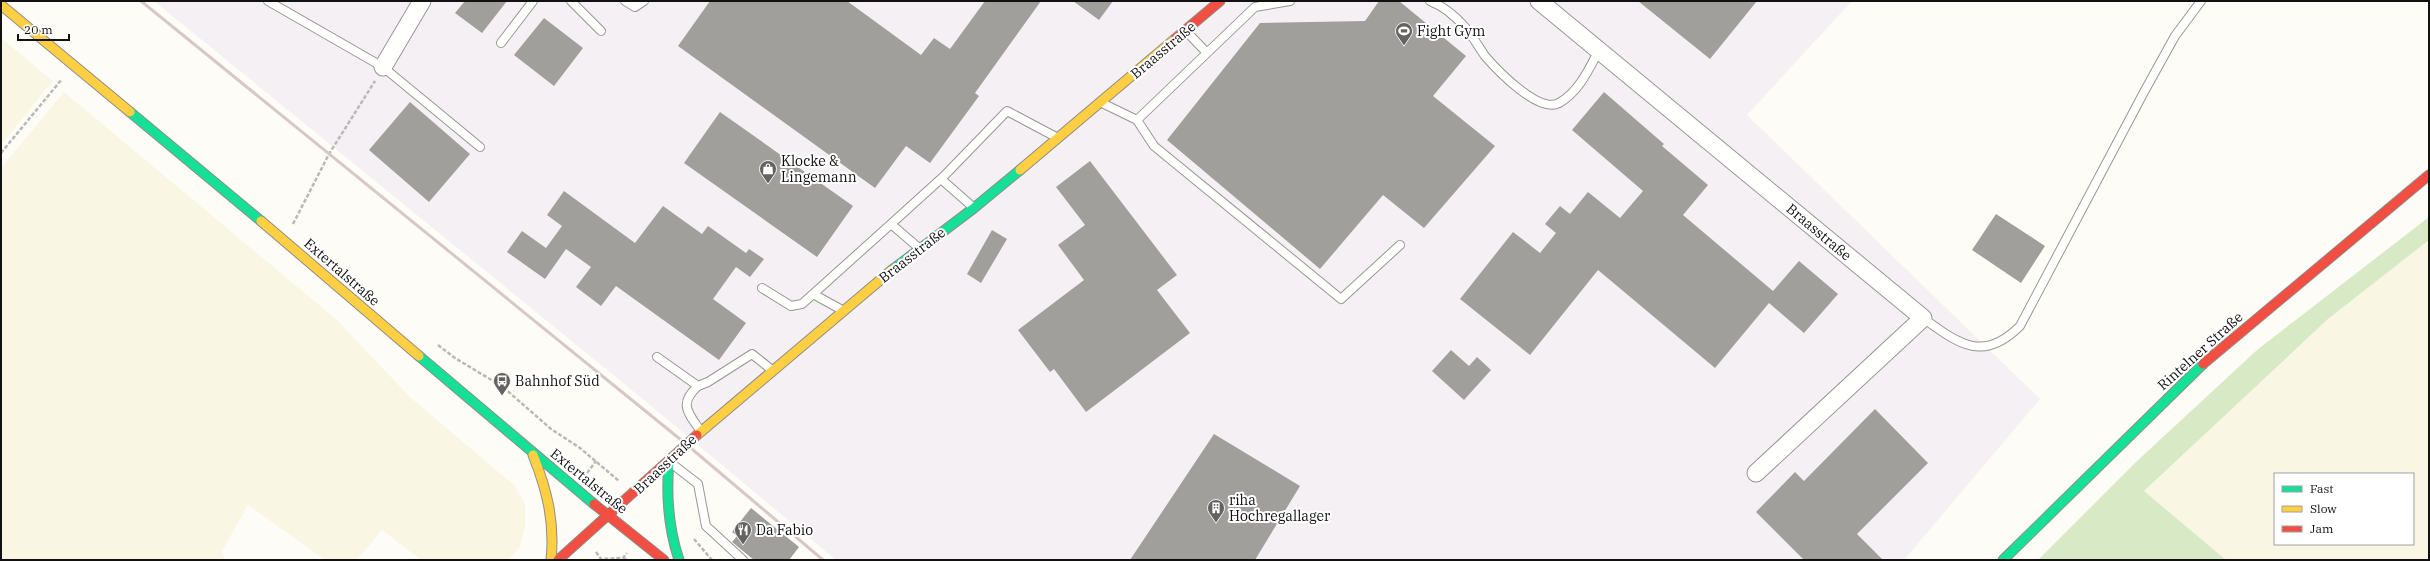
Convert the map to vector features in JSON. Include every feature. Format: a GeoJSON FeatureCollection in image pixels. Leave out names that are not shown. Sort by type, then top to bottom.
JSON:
{"type":"FeatureCollection","features":[{"type":"Feature","properties":{"kind":"main road","name":"Braasstraße"},"geometry":{"type":"LineString","coordinates":[[558,560],[633,494],[701,431],[843,310],[919,248],[974,208],[1059,139],[1220,1]]}},
{"type":"Feature","properties":{"kind":"main road","name":"Extertalstraße"},"geometry":{"type":"LineString","coordinates":[[1,5],[281,238],[533,454],[664,560]]}},
{"type":"Feature","properties":{"kind":"main road","name":"Rintelner Straße"},"geometry":{"type":"LineString","coordinates":[[2003,560],[2206,361],[2429,175]]}},
{"type":"Feature","properties":{"kind":"main road"},"geometry":{"type":"LineString","coordinates":[[533,454],[552,509],[554,527],[551,560]]}},
{"type":"Feature","properties":{"kind":"main road"},"geometry":{"type":"LineString","coordinates":[[669,461],[666,489],[667,517],[673,545],[679,560]]}},
{"type":"Feature","properties":{"kind":"street"},"geometry":{"type":"LineString","coordinates":[[383,67],[422,1]]}},
{"type":"Feature","properties":{"kind":"street","name":"Braasstraße"},"geometry":{"type":"LineString","coordinates":[[1539,1],[1924,318]]}},
{"type":"Feature","properties":{"kind":"street"},"geometry":{"type":"LineString","coordinates":[[1756,473],[1924,318]]}},
{"type":"Feature","properties":{"kind":"lane"},"geometry":{"type":"LineString","coordinates":[[268,1],[383,67],[480,147]]}},
{"type":"Feature","properties":{"kind":"lane"},"geometry":{"type":"LineString","coordinates":[[502,43],[533,1]]}},
{"type":"Feature","properties":{"kind":"lane"},"geometry":{"type":"LineString","coordinates":[[571,1],[601,31]]}},
{"type":"Feature","properties":{"kind":"lane"},"geometry":{"type":"LineString","coordinates":[[625,1],[635,6],[644,1]]}},
{"type":"Feature","properties":{"kind":"lane"},"geometry":{"type":"LineString","coordinates":[[1138,120],[1255,7],[1290,1]]}},
{"type":"Feature","properties":{"kind":"lane"},"geometry":{"type":"LineString","coordinates":[[1430,1],[1442,5],[1465,26],[1486,56],[1509,81],[1545,105],[1557,104],[1567,97],[1584,78],[1599,50]]}},
{"type":"Feature","properties":{"kind":"lane"},"geometry":{"type":"LineString","coordinates":[[1924,318],[1950,338],[1976,348],[1996,345],[2007,339],[2020,326],[2175,36],[2201,1]]}},
{"type":"Feature","properties":{"kind":"lane"},"geometry":{"type":"LineString","coordinates":[[1186,31],[1207,53]]}},
{"type":"Feature","properties":{"kind":"lane"},"geometry":{"type":"LineString","coordinates":[[1101,102],[1138,120],[1154,146],[1341,299],[1400,245]]}},
{"type":"Feature","properties":{"kind":"lane"},"geometry":{"type":"LineString","coordinates":[[762,288],[791,306],[802,304],[941,179],[1006,111],[1059,139]]}},
{"type":"Feature","properties":{"kind":"lane"},"geometry":{"type":"LineString","coordinates":[[941,179],[974,208]]}},
{"type":"Feature","properties":{"kind":"lane"},"geometry":{"type":"LineString","coordinates":[[891,224],[919,248]]}},
{"type":"Feature","properties":{"kind":"lane"},"geometry":{"type":"LineString","coordinates":[[813,294],[843,310]]}},
{"type":"Feature","properties":{"kind":"lane"},"geometry":{"type":"LineString","coordinates":[[701,431],[690,417],[686,403],[688,395],[698,386],[708,382],[752,354],[772,370]]}},
{"type":"Feature","properties":{"kind":"lane"},"geometry":{"type":"LineString","coordinates":[[657,357],[698,386]]}},
{"type":"Feature","properties":{"kind":"lane"},"geometry":{"type":"LineString","coordinates":[[669,461],[698,484],[706,526],[743,560]]}},
{"type":"Feature","properties":{"kind":"path"},"geometry":{"type":"LineString","coordinates":[[1,153],[73,65]]}},
{"type":"Feature","properties":{"kind":"path"},"geometry":{"type":"LineString","coordinates":[[281,238],[293,225],[330,154],[383,67]]}},
{"type":"Feature","properties":{"kind":"path"},"geometry":{"type":"LineString","coordinates":[[287,220],[299,230]]}},
{"type":"Feature","properties":{"kind":"path"},"geometry":{"type":"LineString","coordinates":[[436,344],[455,358],[503,387],[551,429],[580,448],[633,494]]}},
{"type":"Feature","properties":{"kind":"path"},"geometry":{"type":"LineString","coordinates":[[692,535],[695,542],[712,560]]}},
{"type":"Feature","properties":{"kind":"path"},"geometry":{"type":"LineString","coordinates":[[623,558],[627,560]]}},
{"type":"Feature","properties":{"kind":"shaded area"},"geometry":{"type":"Polygon","coordinates":[[[154,1],[1852,1],[1747,115],[2040,399],[1904,560],[836,560],[622,382],[154,1]]]}},
{"type":"Feature","properties":{"kind":"shaded area"},"geometry":{"type":"Polygon","coordinates":[[[1,38],[53,81],[1,145],[1,38]]]}},
{"type":"Feature","properties":{"kind":"shaded area"},"geometry":{"type":"Polygon","coordinates":[[[64,92],[337,320],[410,397],[515,486],[525,504],[525,526],[520,547],[509,560],[421,560],[382,530],[357,560],[325,560],[248,505],[222,551],[225,560],[1,560],[1,168],[64,92]]]}},
{"type":"Feature","properties":{"kind":"shaded area"},"geometry":{"type":"Polygon","coordinates":[[[2429,240],[2429,560],[2226,560],[2144,491],[2328,319],[2429,240]]]}},
{"type":"Feature","properties":{"kind":"green space"},"geometry":{"type":"Polygon","coordinates":[[[2429,217],[2429,240],[2328,319],[2144,491],[2226,560],[2038,560],[2136,462],[2257,350],[2429,217]]]}},
{"type":"Feature","properties":{"kind":"building"},"geometry":{"type":"Polygon","coordinates":[[[465,1],[507,1],[482,33],[455,13],[465,1]]]}},
{"type":"Feature","properties":{"kind":"building"},"geometry":{"type":"Polygon","coordinates":[[[710,1],[847,1],[921,55],[934,38],[950,49],[985,1],[1041,1],[975,93],[979,96],[930,163],[906,146],[875,188],[678,46],[710,1]]]}},
{"type":"Feature","properties":{"kind":"building"},"geometry":{"type":"Polygon","coordinates":[[[1073,1],[1113,1],[1099,20],[1073,1]]]}},
{"type":"Feature","properties":{"kind":"building"},"geometry":{"type":"Polygon","coordinates":[[[1379,1],[1399,1],[1466,56],[1433,96],[1495,146],[1424,228],[1383,195],[1320,269],[1167,140],[1260,23],[1365,21],[1379,1]]]}},
{"type":"Feature","properties":{"kind":"building"},"geometry":{"type":"Polygon","coordinates":[[[1638,1],[1757,1],[1710,59],[1638,1]]]}},
{"type":"Feature","properties":{"kind":"building"},"geometry":{"type":"Polygon","coordinates":[[[544,18],[583,48],[554,86],[514,55],[544,18]]]}},
{"type":"Feature","properties":{"kind":"building"},"geometry":{"type":"Polygon","coordinates":[[[1604,92],[1664,144],[1662,146],[1708,185],[1683,215],[1773,291],[1799,261],[1838,294],[1804,333],[1769,303],[1715,368],[1598,270],[1530,355],[1460,299],[1513,232],[1540,253],[1556,233],[1545,224],[1560,206],[1570,214],[1588,192],[1620,218],[1643,191],[1572,130],[1604,92]]]}},
{"type":"Feature","properties":{"kind":"building"},"geometry":{"type":"Polygon","coordinates":[[[410,102],[470,154],[429,202],[369,150],[410,102]]]}},
{"type":"Feature","properties":{"kind":"building"},"geometry":{"type":"Polygon","coordinates":[[[720,112],[853,206],[817,257],[684,163],[720,112]]]}},
{"type":"Feature","properties":{"kind":"building"},"geometry":{"type":"Polygon","coordinates":[[[1090,161],[1177,275],[1157,290],[1190,333],[1086,412],[1054,369],[1050,372],[1018,330],[1084,280],[1058,245],[1085,225],[1056,187],[1090,161]]]}},
{"type":"Feature","properties":{"kind":"building"},"geometry":{"type":"Polygon","coordinates":[[[564,191],[635,243],[663,206],[702,234],[708,226],[746,253],[749,249],[764,259],[750,277],[736,267],[713,299],[746,323],[719,360],[616,286],[601,306],[576,287],[591,267],[566,249],[545,279],[507,252],[522,231],[546,248],[562,226],[547,215],[564,191]]]}},
{"type":"Feature","properties":{"kind":"building"},"geometry":{"type":"Polygon","coordinates":[[[1996,214],[2045,246],[2021,283],[1972,250],[1996,214]]]}},
{"type":"Feature","properties":{"kind":"building"},"geometry":{"type":"Polygon","coordinates":[[[992,230],[1007,239],[981,283],[967,274],[992,230]]]}},
{"type":"Feature","properties":{"kind":"building"},"geometry":{"type":"Polygon","coordinates":[[[1451,350],[1469,366],[1477,357],[1491,370],[1464,400],[1432,371],[1451,350]]]}},
{"type":"Feature","properties":{"kind":"building"},"geometry":{"type":"Polygon","coordinates":[[[1875,409],[1928,463],[1857,534],[1883,560],[1804,560],[1756,512],[1795,472],[1804,481],[1875,409]]]}},
{"type":"Feature","properties":{"kind":"building","name":"riha Hochregallager"},"geometry":{"type":"Polygon","coordinates":[[[1214,434],[1300,486],[1255,560],[1130,560],[1214,434]]]}},
{"type":"Feature","properties":{"kind":"building"},"geometry":{"type":"Polygon","coordinates":[[[751,508],[799,547],[789,560],[754,560],[732,542],[737,536],[732,532],[751,508]]]}},
{"type":"Feature","properties":{"kind":"railway"},"geometry":{"type":"LineString","coordinates":[[141,1],[686,444],[823,560]]}},
{"type":"Feature","properties":{"kind":"traffic: fast"},"geometry":{"type":"LineString","coordinates":[[130,112],[261,221]]}},
{"type":"Feature","properties":{"kind":"traffic: fast"},"geometry":{"type":"LineString","coordinates":[[892,270],[974,208],[1020,170]]}},
{"type":"Feature","properties":{"kind":"traffic: fast"},"geometry":{"type":"LineString","coordinates":[[419,356],[594,504]]}},
{"type":"Feature","properties":{"kind":"traffic: fast"},"geometry":{"type":"LineString","coordinates":[[2003,560],[2203,364]]}},
{"type":"Feature","properties":{"kind":"traffic: fast"},"geometry":{"type":"LineString","coordinates":[[669,461],[668,499],[670,523],[679,560]]}},
{"type":"Feature","properties":{"kind":"traffic: slow"},"geometry":{"type":"LineString","coordinates":[[1,5],[130,112]]}},
{"type":"Feature","properties":{"kind":"traffic: slow"},"geometry":{"type":"LineString","coordinates":[[1020,170],[1175,39]]}},
{"type":"Feature","properties":{"kind":"traffic: slow"},"geometry":{"type":"LineString","coordinates":[[261,221],[419,356]]}},
{"type":"Feature","properties":{"kind":"traffic: slow"},"geometry":{"type":"LineString","coordinates":[[697,435],[892,270]]}},
{"type":"Feature","properties":{"kind":"traffic: slow"},"geometry":{"type":"LineString","coordinates":[[533,455],[549,506],[552,532],[551,560]]}},
{"type":"Feature","properties":{"kind":"traffic: jam"},"geometry":{"type":"LineString","coordinates":[[1175,39],[1220,1]]}},
{"type":"Feature","properties":{"kind":"traffic: jam"},"geometry":{"type":"LineString","coordinates":[[2203,364],[2429,175]]}},
{"type":"Feature","properties":{"kind":"traffic: jam"},"geometry":{"type":"LineString","coordinates":[[558,560],[697,435]]}},
{"type":"Feature","properties":{"kind":"traffic: jam"},"geometry":{"type":"LineString","coordinates":[[594,504],[664,560]]}},
{"type":"Feature","properties":{"kind":"place","name":"Fight Gym"},"geometry":{"type":"Point","coordinates":[1404,46]}},
{"type":"Feature","properties":{"kind":"place","name":"Klocke & Lingemann"},"geometry":{"type":"Point","coordinates":[768,184]}},
{"type":"Feature","properties":{"kind":"place","name":"Bahnhof Süd"},"geometry":{"type":"Point","coordinates":[502,396]}},
{"type":"Feature","properties":{"kind":"place","name":"riha Hochregallager"},"geometry":{"type":"Point","coordinates":[1216,523]}},
{"type":"Feature","properties":{"kind":"place","name":"Da Fabio"},"geometry":{"type":"Point","coordinates":[743,545]}}]}
